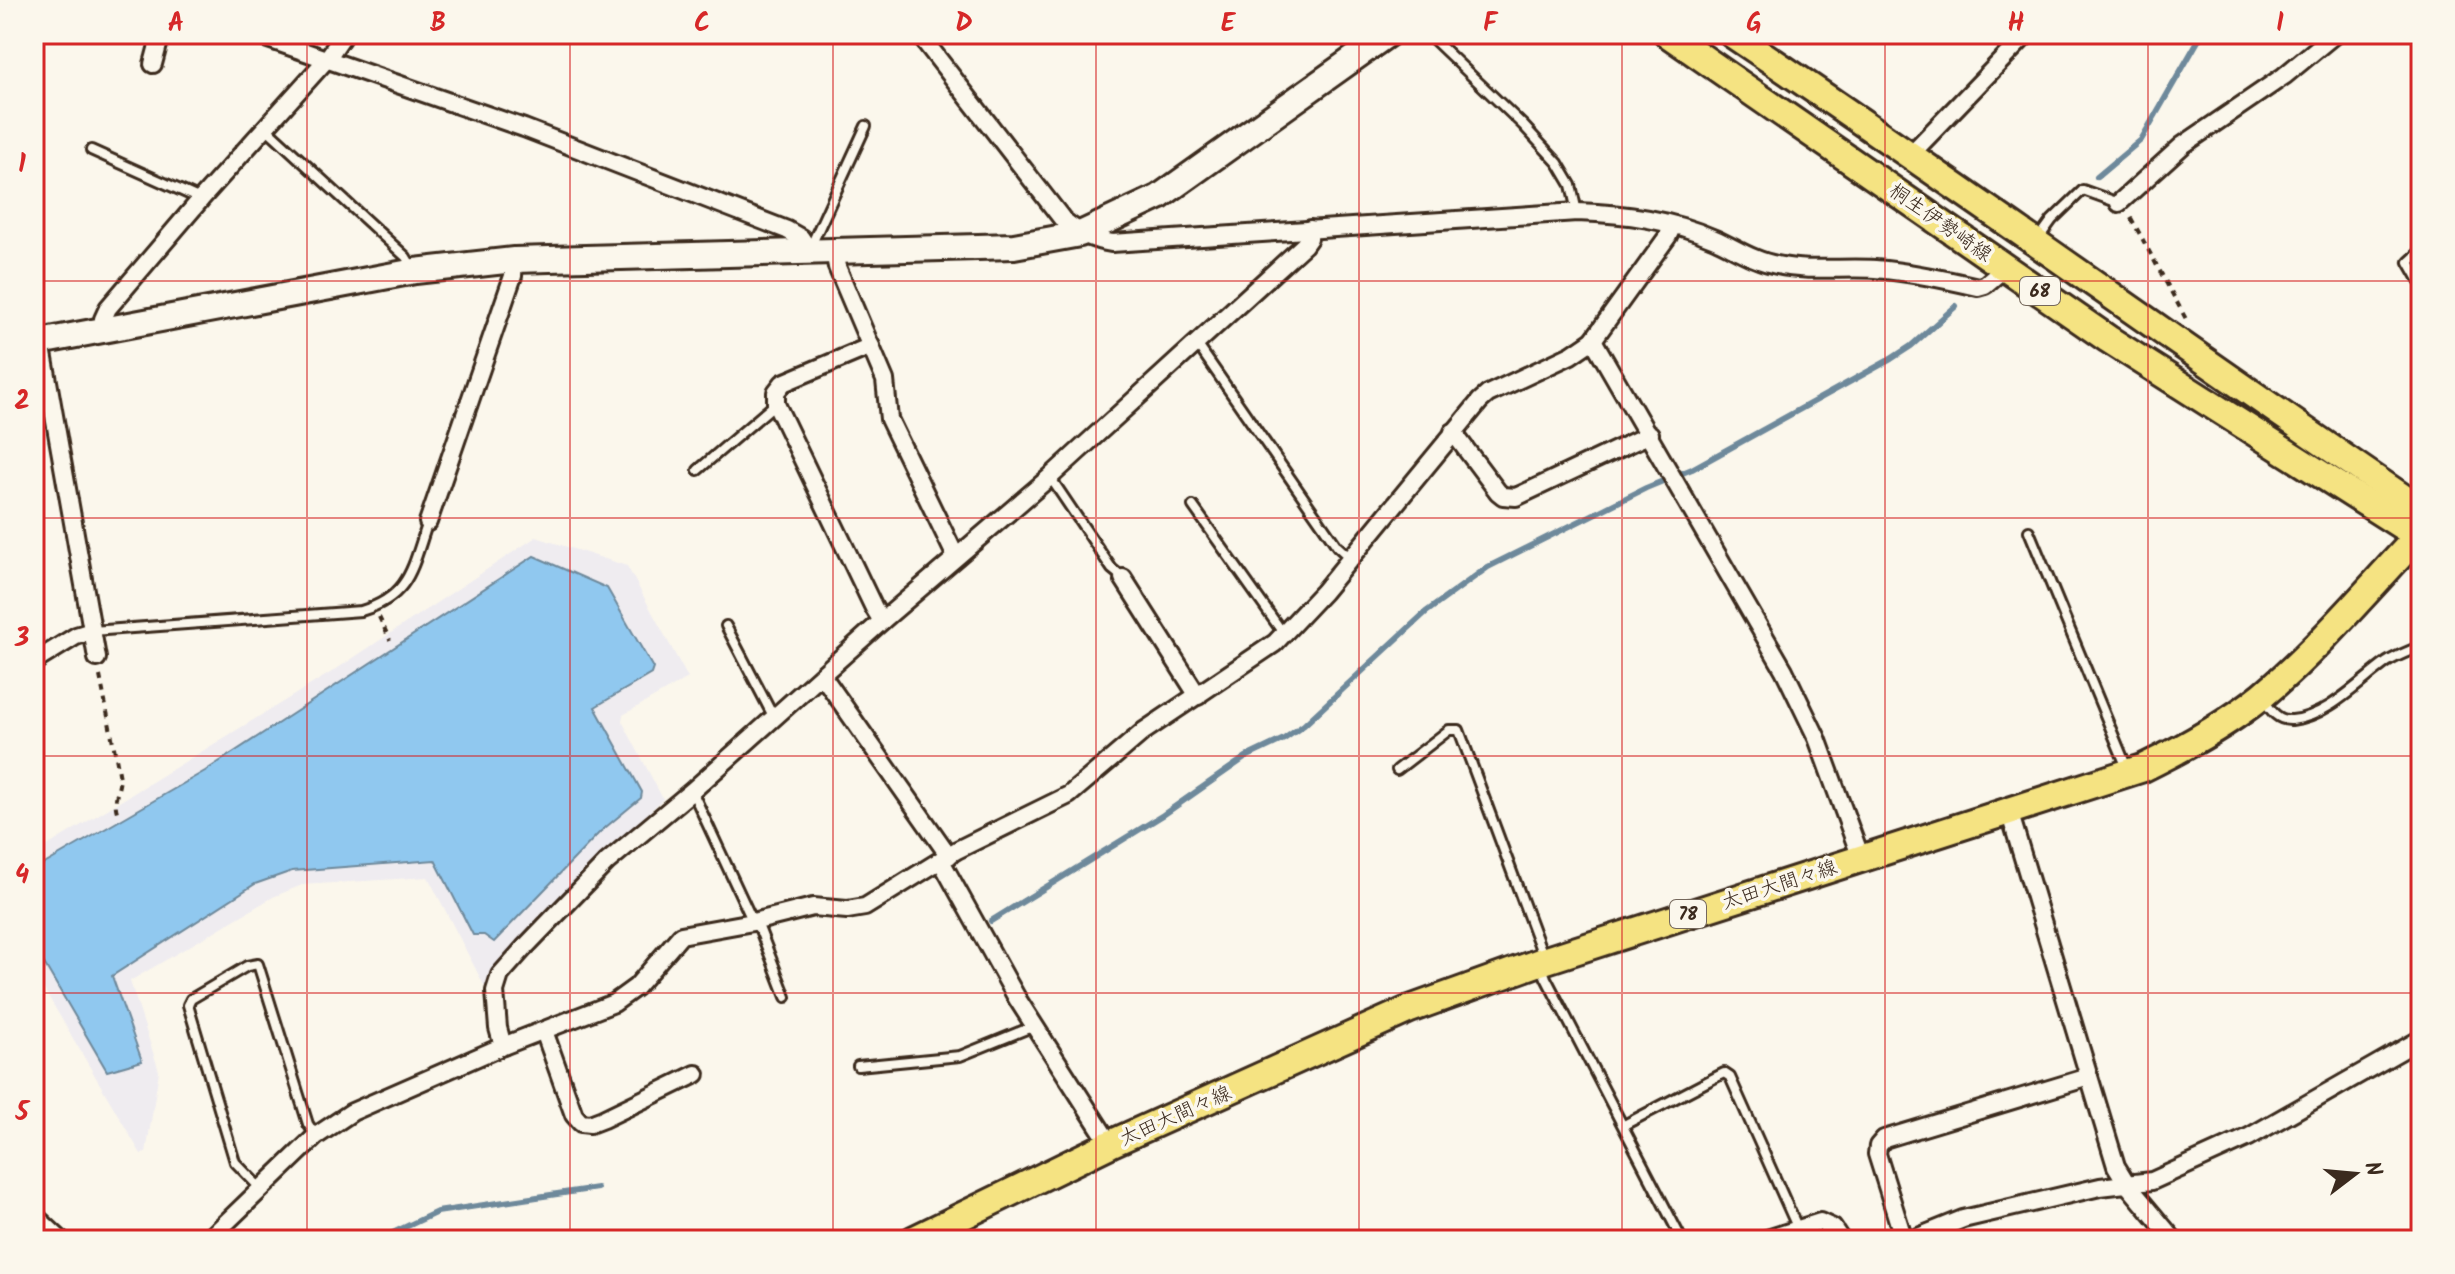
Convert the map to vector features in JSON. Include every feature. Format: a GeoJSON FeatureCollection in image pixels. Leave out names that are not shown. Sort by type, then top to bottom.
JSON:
{"type":"FeatureCollection","features":[{"type":"Feature","properties":{"kind":"main road","name":"桐生伊勢崎線"},"geometry":{"type":"LineString","coordinates":[[1668,34],[2108,339],[2420,529]]}},
{"type":"Feature","properties":{"kind":"main road","name":"桐生伊勢崎線"},"geometry":{"type":"LineString","coordinates":[[1732,34],[2036,241],[2220,374],[2420,529]]}},
{"type":"Feature","properties":{"kind":"main road","name":"太田大間々線"},"geometry":{"type":"LineString","coordinates":[[913,1240],[1110,1144],[1410,1009],[1540,962],[2129,772],[2182,749],[2221,726],[2261,696],[2326,634],[2420,529]]}},
{"type":"Feature","properties":{"kind":"street"},"geometry":{"type":"LineString","coordinates":[[153,64],[161,34]]}},
{"type":"Feature","properties":{"kind":"street"},"geometry":{"type":"LineString","coordinates":[[254,34],[524,128],[787,230],[801,238],[809,250]]}},
{"type":"Feature","properties":{"kind":"street"},"geometry":{"type":"LineString","coordinates":[[105,332],[103,319],[108,308],[327,59],[344,34]]}},
{"type":"Feature","properties":{"kind":"street"},"geometry":{"type":"LineString","coordinates":[[919,34],[1063,220],[1080,234],[1112,243],[1577,212],[1634,214],[1714,239],[1774,265],[1799,269],[1874,269],[1978,287],[1985,285],[2006,267]]}},
{"type":"Feature","properties":{"kind":"street"},"geometry":{"type":"LineString","coordinates":[[97,658],[37,343],[415,271],[514,260],[1014,246],[1080,234],[1159,197],[1388,34]]}},
{"type":"Feature","properties":{"kind":"street"},"geometry":{"type":"LineString","coordinates":[[1911,154],[2027,34]]}},
{"type":"Feature","properties":{"kind":"street"},"geometry":{"type":"LineString","coordinates":[[2119,203],[2183,145],[2284,76],[2335,34]]}},
{"type":"Feature","properties":{"kind":"street"},"geometry":{"type":"LineString","coordinates":[[208,1240],[316,1136],[371,1102],[614,1003],[627,995],[681,935],[813,907],[847,910],[865,907],[945,858],[1069,795],[1144,731],[1284,634],[1323,592],[1453,432],[1488,394],[1571,355],[1593,340],[1673,225]]}},
{"type":"Feature","properties":{"kind":"street"},"geometry":{"type":"LineString","coordinates":[[503,1046],[495,991],[505,968],[607,862],[1050,477],[1304,245],[1310,229]]}},
{"type":"Feature","properties":{"kind":"street"},"geometry":{"type":"LineString","coordinates":[[834,251],[837,267],[885,380],[889,419],[956,557]]}},
{"type":"Feature","properties":{"kind":"street"},"geometry":{"type":"LineString","coordinates":[[428,522],[513,276],[514,260]]}},
{"type":"Feature","properties":{"kind":"street"},"geometry":{"type":"LineString","coordinates":[[1593,340],[1784,670],[1817,738],[1861,858]]}},
{"type":"Feature","properties":{"kind":"street"},"geometry":{"type":"LineString","coordinates":[[871,346],[783,383],[776,392],[776,404],[882,621]]}},
{"type":"Feature","properties":{"kind":"street"},"geometry":{"type":"LineString","coordinates":[[1453,432],[1498,492],[1508,498],[1650,434]]}},
{"type":"Feature","properties":{"kind":"street"},"geometry":{"type":"LineString","coordinates":[[1123,578],[1198,696]]}},
{"type":"Feature","properties":{"kind":"street"},"geometry":{"type":"LineString","coordinates":[[34,662],[76,636],[92,631]]}},
{"type":"Feature","properties":{"kind":"street"},"geometry":{"type":"LineString","coordinates":[[822,675],[945,858],[1034,1026],[1110,1144]]}},
{"type":"Feature","properties":{"kind":"street"},"geometry":{"type":"LineString","coordinates":[[2009,811],[2116,1166],[2127,1184],[2174,1240]]}},
{"type":"Feature","properties":{"kind":"street"},"geometry":{"type":"LineString","coordinates":[[544,1031],[574,1115],[581,1123],[590,1124],[603,1119],[696,1074]]}},
{"type":"Feature","properties":{"kind":"street"},"geometry":{"type":"LineString","coordinates":[[1911,1240],[1963,1219],[2100,1187],[2152,1181],[2249,1137],[2421,1039]]}},
{"type":"Feature","properties":{"kind":"street"},"geometry":{"type":"LineString","coordinates":[[1904,1240],[1877,1154],[1878,1146],[1884,1139],[2089,1077]]}},
{"type":"Feature","properties":{"kind":"street"},"geometry":{"type":"LineString","coordinates":[[34,1215],[61,1240]]}},
{"type":"Feature","properties":{"kind":"street"},"geometry":{"type":"LineString","coordinates":[[1764,1240],[1820,1222],[1827,1224],[1841,1240]]}},
{"type":"Feature","properties":{"kind":"lane"},"geometry":{"type":"LineString","coordinates":[[1428,34],[1558,163],[1571,185],[1577,212]]}},
{"type":"Feature","properties":{"kind":"lane"},"geometry":{"type":"LineString","coordinates":[[809,250],[866,126]]}},
{"type":"Feature","properties":{"kind":"lane"},"geometry":{"type":"LineString","coordinates":[[265,128],[406,257],[415,271]]}},
{"type":"Feature","properties":{"kind":"lane"},"geometry":{"type":"LineString","coordinates":[[91,150],[201,199]]}},
{"type":"Feature","properties":{"kind":"lane"},"geometry":{"type":"LineString","coordinates":[[2036,241],[2052,220],[2083,190],[2119,203]]}},
{"type":"Feature","properties":{"kind":"lane"},"geometry":{"type":"LineString","coordinates":[[2421,251],[2409,262],[2421,283]]}},
{"type":"Feature","properties":{"kind":"lane"},"geometry":{"type":"LineString","coordinates":[[1196,343],[1337,546],[1350,558]]}},
{"type":"Feature","properties":{"kind":"lane"},"geometry":{"type":"LineString","coordinates":[[698,470],[776,404]]}},
{"type":"Feature","properties":{"kind":"lane"},"geometry":{"type":"LineString","coordinates":[[1050,477],[1112,569],[1123,578]]}},
{"type":"Feature","properties":{"kind":"lane"},"geometry":{"type":"LineString","coordinates":[[1193,506],[1284,634]]}},
{"type":"Feature","properties":{"kind":"lane"},"geometry":{"type":"LineString","coordinates":[[92,631],[361,611],[374,607],[388,601],[406,584],[428,522]]}},
{"type":"Feature","properties":{"kind":"lane"},"geometry":{"type":"LineString","coordinates":[[2029,531],[2129,772]]}},
{"type":"Feature","properties":{"kind":"lane"},"geometry":{"type":"LineString","coordinates":[[726,626],[774,719]]}},
{"type":"Feature","properties":{"kind":"lane"},"geometry":{"type":"LineString","coordinates":[[2261,696],[2274,715],[2292,720],[2336,702],[2391,660],[2421,646]]}},
{"type":"Feature","properties":{"kind":"lane"},"geometry":{"type":"LineString","coordinates":[[1397,770],[1449,730],[1459,730],[1541,950],[1540,962],[1546,978],[1682,1240]]}},
{"type":"Feature","properties":{"kind":"lane"},"geometry":{"type":"LineString","coordinates":[[692,791],[753,922],[760,930],[786,997]]}},
{"type":"Feature","properties":{"kind":"lane"},"geometry":{"type":"LineString","coordinates":[[260,1188],[235,1162],[188,1005],[191,999],[247,966],[258,964],[308,1124],[316,1136]]}},
{"type":"Feature","properties":{"kind":"lane"},"geometry":{"type":"LineString","coordinates":[[858,1066],[960,1056],[1034,1026]]}},
{"type":"Feature","properties":{"kind":"lane"},"geometry":{"type":"LineString","coordinates":[[1624,1125],[1724,1073],[1730,1077],[1799,1229]]}},
{"type":"Feature","properties":{"kind":"path"},"geometry":{"type":"LineString","coordinates":[[2119,203],[2127,211],[2187,321]]}},
{"type":"Feature","properties":{"kind":"path"},"geometry":{"type":"LineString","coordinates":[[374,607],[390,640]]}},
{"type":"Feature","properties":{"kind":"path"},"geometry":{"type":"LineString","coordinates":[[97,658],[120,778],[114,804],[117,812]]}},
{"type":"Feature","properties":{"kind":"shaded area"},"geometry":{"type":"Polygon","coordinates":[[[536,537],[627,566],[688,678],[623,715],[622,721],[663,799],[540,915],[494,969],[486,989],[428,877],[302,885],[273,897],[130,981],[159,1071],[146,1153],[141,1154],[34,972],[34,854],[335,670],[536,537]]]}},
{"type":"Feature","properties":{"kind":"water"},"geometry":{"type":"Polygon","coordinates":[[[534,556],[607,588],[653,668],[651,674],[595,707],[642,792],[641,798],[600,832],[494,942],[484,935],[473,935],[435,860],[292,871],[255,884],[112,976],[142,1061],[107,1071],[34,946],[34,870],[205,771],[534,556]]]}},
{"type":"Feature","properties":{"kind":"waterway"},"geometry":{"type":"LineString","coordinates":[[2097,177],[2141,140],[2202,34]]}},
{"type":"Feature","properties":{"kind":"waterway"},"geometry":{"type":"LineString","coordinates":[[991,921],[1163,815],[1246,757],[1284,739],[1304,725],[1426,612],[1488,567],[1646,488],[1692,469],[1891,359],[1911,346],[1956,306]]}},
{"type":"Feature","properties":{"kind":"waterway"},"geometry":{"type":"LineString","coordinates":[[378,1240],[437,1212],[597,1188]]}}]}
